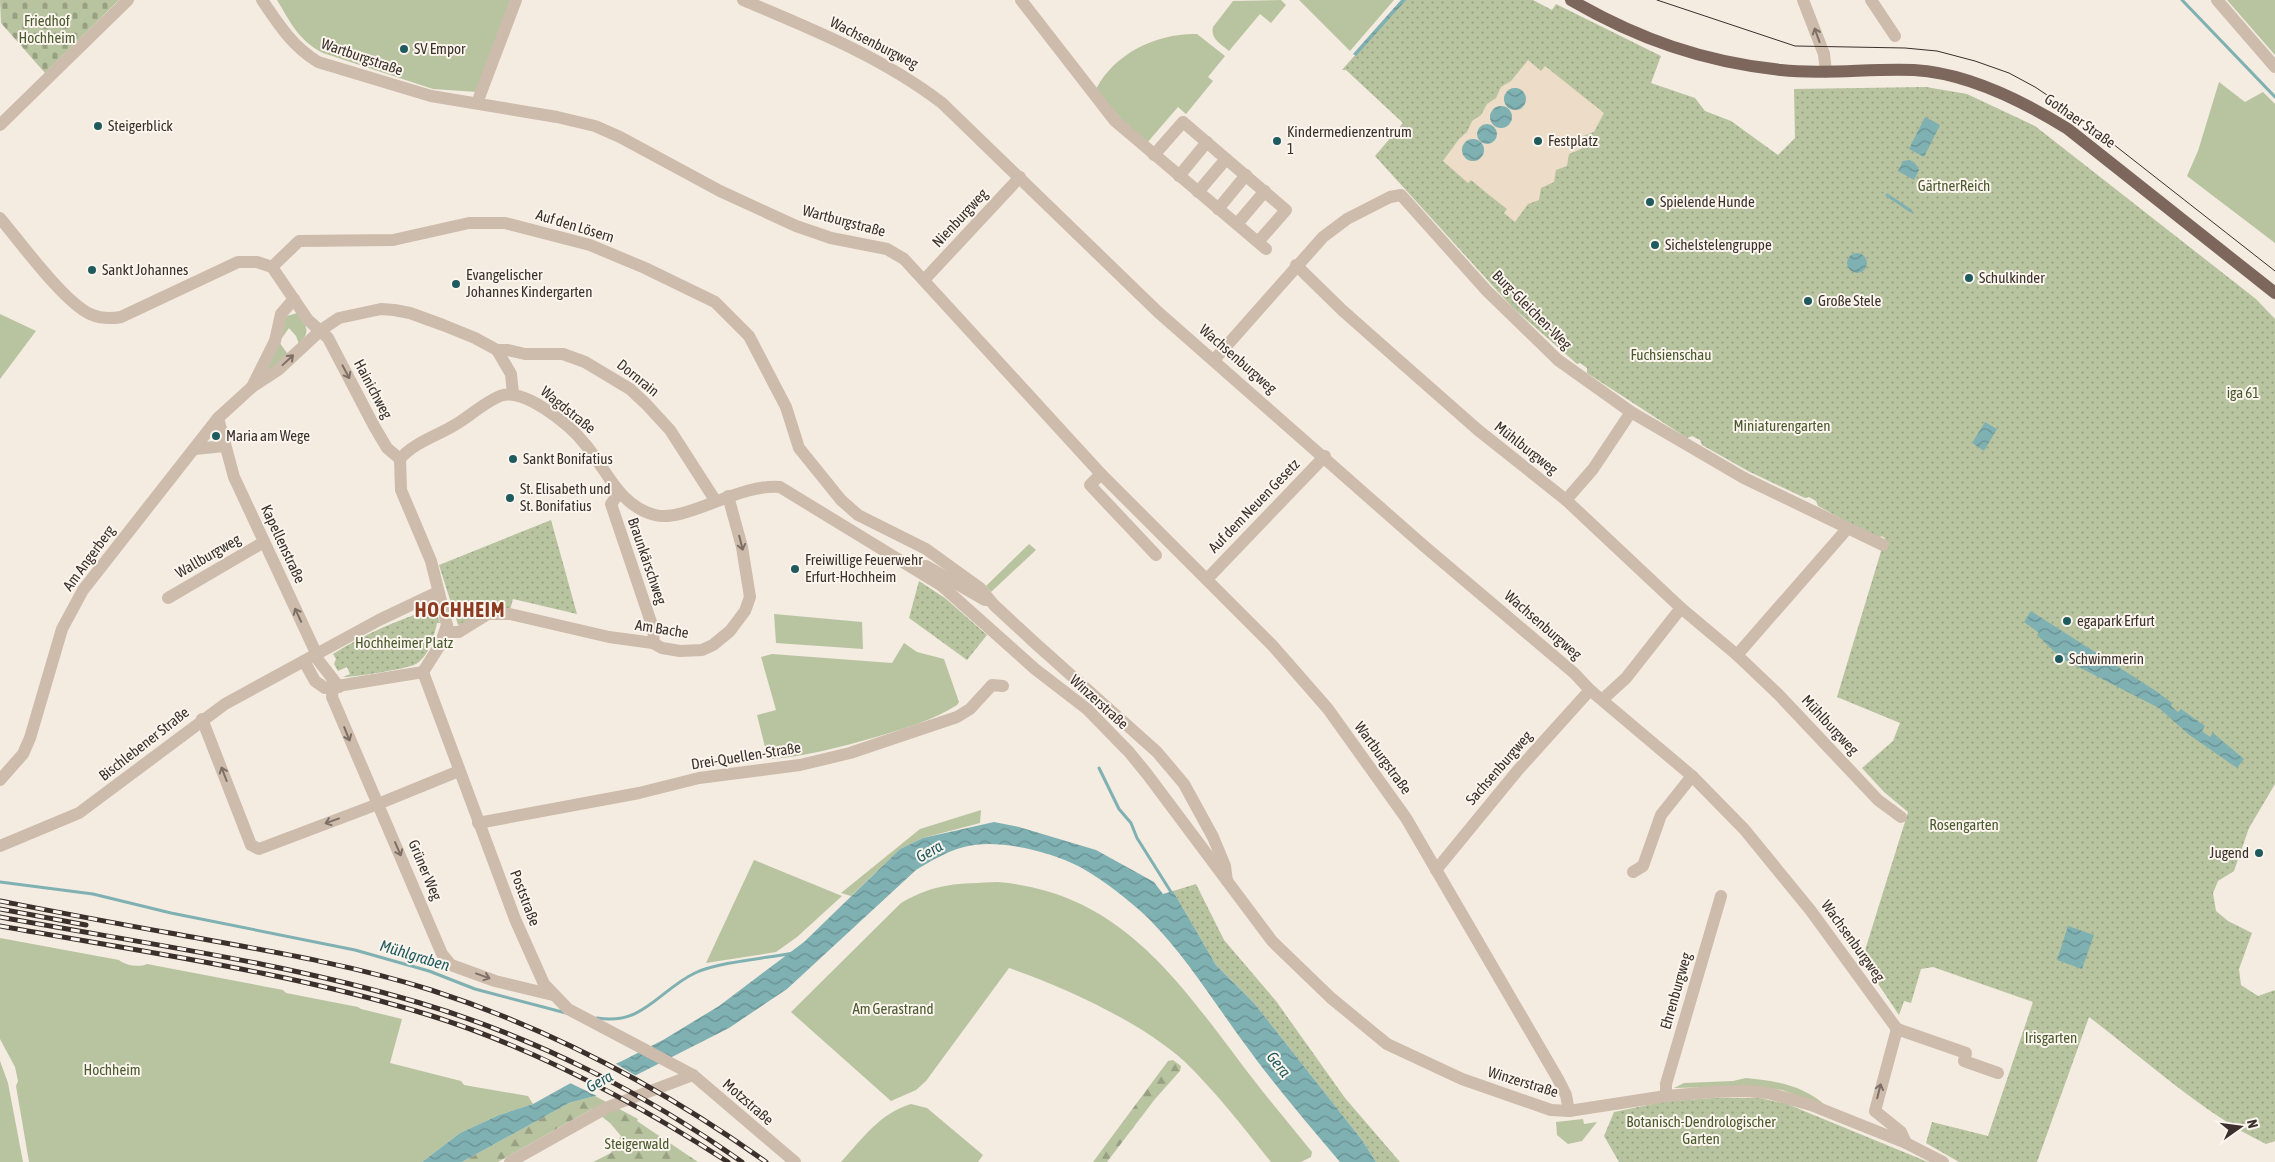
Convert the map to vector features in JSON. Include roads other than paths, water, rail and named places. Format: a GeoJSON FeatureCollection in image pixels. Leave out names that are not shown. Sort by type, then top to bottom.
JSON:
{"type":"FeatureCollection","features":[{"type":"Feature","properties":{"kind":"main road","name":"Gothaer Straße"},"geometry":{"type":"LineString","coordinates":[[1571,0],[1643,36],[1689,54],[1731,64],[1783,71],[1930,72],[1977,85],[2035,109],[2068,129],[2275,294]]}},
{"type":"Feature","properties":{"kind":"street"},"geometry":{"type":"LineString","coordinates":[[0,125],[128,0]]}},
{"type":"Feature","properties":{"kind":"street","name":"Wartburgstraße"},"geometry":{"type":"LineString","coordinates":[[262,0],[290,41],[302,52],[318,62],[431,96],[595,126],[620,137],[720,192],[796,226],[832,238],[887,249],[904,259],[1101,474],[1278,651],[1328,709],[1406,818],[1558,1079],[1566,1095],[1570,1111]]}},
{"type":"Feature","properties":{"kind":"street"},"geometry":{"type":"LineString","coordinates":[[477,103],[516,0]]}},
{"type":"Feature","properties":{"kind":"street","name":"Wachsenburgweg"},"geometry":{"type":"LineString","coordinates":[[743,0],[874,59],[912,80],[942,103],[1158,312],[1325,456],[1424,546],[1692,776],[1744,828],[1811,911],[1897,1029]]}},
{"type":"Feature","properties":{"kind":"street"},"geometry":{"type":"LineString","coordinates":[[1021,0],[1115,121],[1154,155],[1262,246],[1286,210],[1183,122],[1154,155]]}},
{"type":"Feature","properties":{"kind":"street"},"geometry":{"type":"LineString","coordinates":[[1804,0],[1824,54],[1826,72]]}},
{"type":"Feature","properties":{"kind":"street"},"geometry":{"type":"LineString","coordinates":[[1871,0],[1895,36]]}},
{"type":"Feature","properties":{"kind":"street"},"geometry":{"type":"LineString","coordinates":[[2217,0],[2275,67]]}},
{"type":"Feature","properties":{"kind":"street"},"geometry":{"type":"LineString","coordinates":[[1179,176],[1207,142]]}},
{"type":"Feature","properties":{"kind":"street"},"geometry":{"type":"LineString","coordinates":[[1198,192],[1226,159]]}},
{"type":"Feature","properties":{"kind":"street"},"geometry":{"type":"LineString","coordinates":[[1218,209],[1246,175]]}},
{"type":"Feature","properties":{"kind":"street","name":"Nienburgweg"},"geometry":{"type":"LineString","coordinates":[[924,280],[1020,178]]}},
{"type":"Feature","properties":{"kind":"street"},"geometry":{"type":"LineString","coordinates":[[1237,224],[1265,191]]}},
{"type":"Feature","properties":{"kind":"street","name":"Burg-Gleichen-Weg"},"geometry":{"type":"LineString","coordinates":[[1214,360],[1296,265],[1334,228],[1390,196],[1401,196],[1535,340],[1558,360],[1631,412],[1744,478],[1883,545]]}},
{"type":"Feature","properties":{"kind":"street"},"geometry":{"type":"LineString","coordinates":[[0,218],[77,305],[99,317],[109,319],[121,317],[238,262],[257,262],[272,267],[308,320],[321,330]]}},
{"type":"Feature","properties":{"kind":"street","name":"Auf den Lösern"},"geometry":{"type":"LineString","coordinates":[[272,267],[299,241],[393,240],[468,223],[505,223],[590,245],[715,302],[749,336],[786,407],[793,435]]}},
{"type":"Feature","properties":{"kind":"street","name":"Mühlburgweg"},"geometry":{"type":"LineString","coordinates":[[1296,265],[1342,310],[1478,430],[1566,500],[1681,608],[1737,655],[1780,696],[1878,800],[1901,817]]}},
{"type":"Feature","properties":{"kind":"street","name":"Am Angerberg"},"geometry":{"type":"LineString","coordinates":[[252,387],[275,341],[281,314],[294,299]]}},
{"type":"Feature","properties":{"kind":"street","name":"Dornrain"},"geometry":{"type":"LineString","coordinates":[[321,330],[339,318],[381,309],[394,310],[410,313],[443,325],[475,338],[497,350],[508,350],[525,354],[564,354],[599,368],[630,389],[670,430],[715,500]]}},
{"type":"Feature","properties":{"kind":"street","name":"Am Angerberg"},"geometry":{"type":"LineString","coordinates":[[0,780],[23,754],[30,738],[62,629],[83,590],[218,418],[252,387],[278,370],[321,330]]}},
{"type":"Feature","properties":{"kind":"street","name":"Hainichweg"},"geometry":{"type":"LineString","coordinates":[[321,330],[328,338],[374,426],[388,448],[400,459]]}},
{"type":"Feature","properties":{"kind":"street","name":"Dornrain"},"geometry":{"type":"LineString","coordinates":[[497,350],[510,371],[513,394]]}},
{"type":"Feature","properties":{"kind":"street"},"geometry":{"type":"LineString","coordinates":[[510,371],[525,354]]}},
{"type":"Feature","properties":{"kind":"street"},"geometry":{"type":"LineString","coordinates":[[438,592],[379,620],[312,657],[336,688],[423,672],[446,632],[446,617],[428,554],[401,490],[400,459],[414,448],[499,396],[513,394]]}},
{"type":"Feature","properties":{"kind":"street","name":"Wagdstraße"},"geometry":{"type":"LineString","coordinates":[[513,394],[535,402],[585,443],[619,493],[631,503],[656,515],[684,513],[728,496],[762,487],[780,487]]}},
{"type":"Feature","properties":{"kind":"street"},"geometry":{"type":"LineString","coordinates":[[1566,500],[1593,469],[1631,412]]}},
{"type":"Feature","properties":{"kind":"street","name":"Kapellenstraße"},"geometry":{"type":"LineString","coordinates":[[218,418],[219,446],[282,581],[312,657]]}},
{"type":"Feature","properties":{"kind":"street","name":"Winzerstraße"},"geometry":{"type":"LineString","coordinates":[[793,435],[799,448],[841,500],[858,515],[926,550],[980,588],[994,605],[1124,720],[1172,767],[1184,784],[1213,837],[1225,866],[1227,883]]}},
{"type":"Feature","properties":{"kind":"street"},"geometry":{"type":"LineString","coordinates":[[194,449],[219,446]]}},
{"type":"Feature","properties":{"kind":"street","name":"Auf dem Neuen Gesetz"},"geometry":{"type":"LineString","coordinates":[[1207,579],[1325,456]]}},
{"type":"Feature","properties":{"kind":"street"},"geometry":{"type":"LineString","coordinates":[[1101,474],[1090,485],[1156,554]]}},
{"type":"Feature","properties":{"kind":"street","name":"Winzerstraße"},"geometry":{"type":"LineString","coordinates":[[780,487],[942,586],[1035,669],[1087,709],[1110,731],[1175,811],[1272,941],[1300,970],[1387,1044],[1462,1079],[1550,1110],[1570,1111],[1666,1096],[1746,1091],[1768,1093],[1811,1105],[1906,1143],[1943,1162]]}},
{"type":"Feature","properties":{"kind":"street","name":"Braunkärschweg"},"geometry":{"type":"LineString","coordinates":[[619,493],[611,504],[654,631],[653,643]]}},
{"type":"Feature","properties":{"kind":"street","name":"Am Bache"},"geometry":{"type":"LineString","coordinates":[[446,632],[459,632],[488,614],[510,614],[608,637],[653,643],[662,648],[702,650],[713,645],[730,632],[745,611],[750,597],[742,547],[728,496]]}},
{"type":"Feature","properties":{"kind":"street"},"geometry":{"type":"LineString","coordinates":[[1737,655],[1847,529]]}},
{"type":"Feature","properties":{"kind":"street","name":"Wallburgweg"},"geometry":{"type":"LineString","coordinates":[[168,598],[264,542]]}},
{"type":"Feature","properties":{"kind":"street","name":"Winzerstraße"},"geometry":{"type":"LineString","coordinates":[[921,572],[926,566],[994,605]]}},
{"type":"Feature","properties":{"kind":"street"},"geometry":{"type":"LineString","coordinates":[[1603,700],[1626,678],[1681,608]]}},
{"type":"Feature","properties":{"kind":"street","name":"Bischlebener Straße"},"geometry":{"type":"LineString","coordinates":[[0,846],[78,813],[202,719],[255,686],[312,657]]}},
{"type":"Feature","properties":{"kind":"street","name":"Poststraße"},"geometry":{"type":"LineString","coordinates":[[423,672],[478,823],[536,968],[553,995],[568,1009],[679,1068]]}},
{"type":"Feature","properties":{"kind":"street","name":"Drei-Quellen-Straße"},"geometry":{"type":"LineString","coordinates":[[478,823],[639,793],[699,778],[800,765],[850,753],[957,718],[970,708],[992,685],[1003,686]]}},
{"type":"Feature","properties":{"kind":"street","name":"Grüner Weg"},"geometry":{"type":"LineString","coordinates":[[336,688],[332,697],[442,954],[451,965],[496,981],[553,995]]}},
{"type":"Feature","properties":{"kind":"street","name":"Sachsenburgweg"},"geometry":{"type":"LineString","coordinates":[[1436,870],[1518,770],[1590,690]]}},
{"type":"Feature","properties":{"kind":"street"},"geometry":{"type":"LineString","coordinates":[[202,719],[251,845],[259,848],[378,804],[459,771]]}},
{"type":"Feature","properties":{"kind":"street"},"geometry":{"type":"LineString","coordinates":[[1633,872],[1643,866],[1661,815],[1692,776]]}},
{"type":"Feature","properties":{"kind":"street","name":"Ehrenburgweg"},"geometry":{"type":"LineString","coordinates":[[1666,1096],[1666,1084],[1722,896]]}},
{"type":"Feature","properties":{"kind":"street"},"geometry":{"type":"LineString","coordinates":[[1906,1143],[1901,1132],[1875,1111],[1897,1029],[1966,1053],[1964,1061],[1998,1073]]}},
{"type":"Feature","properties":{"kind":"street","name":"Motzstraße"},"geometry":{"type":"LineString","coordinates":[[679,1068],[693,1075],[795,1162]]}},
{"type":"Feature","properties":{"kind":"street"},"geometry":{"type":"LineString","coordinates":[[510,1162],[608,1107],[693,1075]]}},
{"type":"Feature","properties":{"kind":"water"},"geometry":{"type":"Polygon","coordinates":[[[1401,0],[1406,0],[1356,56],[1353,54],[1401,0]]]}},
{"type":"Feature","properties":{"kind":"water"},"geometry":{"type":"Polygon","coordinates":[[[1515,88],[1523,91],[1526,99],[1523,107],[1515,110],[1507,107],[1504,99],[1507,91],[1515,88]]]}},
{"type":"Feature","properties":{"kind":"water"},"geometry":{"type":"Polygon","coordinates":[[[1501,106],[1509,109],[1512,117],[1509,125],[1501,128],[1493,125],[1490,117],[1493,109],[1501,106]]]}},
{"type":"Feature","properties":{"kind":"water"},"geometry":{"type":"Polygon","coordinates":[[[1925,117],[1940,125],[1924,157],[1909,149],[1925,117]]]}},
{"type":"Feature","properties":{"kind":"water"},"geometry":{"type":"Polygon","coordinates":[[[1483,124],[1491,124],[1497,130],[1497,138],[1491,144],[1483,144],[1477,138],[1477,130],[1483,124]]]}},
{"type":"Feature","properties":{"kind":"water"},"geometry":{"type":"Polygon","coordinates":[[[1473,139],[1481,142],[1484,150],[1481,158],[1473,161],[1465,158],[1462,150],[1465,142],[1473,139]]]}},
{"type":"Feature","properties":{"kind":"water"},"geometry":{"type":"Polygon","coordinates":[[[1910,160],[1915,163],[1919,170],[1914,180],[1898,171],[1903,161],[1910,160]]]}},
{"type":"Feature","properties":{"kind":"water"},"geometry":{"type":"Polygon","coordinates":[[[1857,253],[1864,256],[1867,263],[1864,270],[1857,273],[1850,270],[1847,263],[1850,256],[1857,253]]]}},
{"type":"Feature","properties":{"kind":"water"},"geometry":{"type":"Polygon","coordinates":[[[1985,422],[1997,429],[1984,451],[1972,443],[1985,422]]]}},
{"type":"Feature","properties":{"kind":"water"},"geometry":{"type":"Polygon","coordinates":[[[2031,611],[2156,691],[2172,703],[2171,706],[2178,712],[2181,709],[2205,726],[2202,731],[2210,737],[2213,733],[2244,759],[2237,768],[2188,734],[2159,708],[2061,658],[2037,635],[2039,633],[2024,622],[2031,611]]]}},
{"type":"Feature","properties":{"kind":"water","name":"Gera"},"geometry":{"type":"Polygon","coordinates":[[[994,822],[1019,827],[1096,850],[1154,882],[1163,894],[1173,891],[1216,965],[1254,1003],[1362,1140],[1376,1162],[1340,1162],[1269,1076],[1175,948],[1148,918],[1132,904],[1078,866],[1038,851],[991,844],[964,847],[951,851],[916,870],[787,989],[729,1028],[595,1096],[569,1103],[462,1162],[422,1162],[460,1133],[499,1115],[533,1104],[569,1084],[622,1061],[663,1040],[719,1006],[804,942],[900,849],[923,838],[994,822]]]}},
{"type":"Feature","properties":{"kind":"water"},"geometry":{"type":"Polygon","coordinates":[[[2068,926],[2094,935],[2082,969],[2057,960],[2068,926]]]}},
{"type":"Feature","properties":{"kind":"waterway"},"geometry":{"type":"LineString","coordinates":[[2182,0],[2275,97]]}},
{"type":"Feature","properties":{"kind":"waterway"},"geometry":{"type":"LineString","coordinates":[[1887,195],[1911,211]]}},
{"type":"Feature","properties":{"kind":"waterway"},"geometry":{"type":"LineString","coordinates":[[1099,768],[1119,809],[1131,823],[1137,838],[1171,892]]}},
{"type":"Feature","properties":{"kind":"waterway","name":"Mühlgraben"},"geometry":{"type":"LineString","coordinates":[[0,882],[93,894],[171,913],[355,950],[429,971],[475,989],[566,1013]]}},
{"type":"Feature","properties":{"kind":"waterway","name":"Mühlgraben"},"geometry":{"type":"LineString","coordinates":[[597,1018],[613,1019],[627,1017],[639,1012],[682,980],[705,969],[794,953]]}},
{"type":"Feature","properties":{"kind":"tram line"},"geometry":{"type":"LineString","coordinates":[[1657,0],[1795,46],[1905,48],[1937,51],[1975,61],[2009,73],[2035,87],[2071,111],[2275,271]]}},
{"type":"Feature","properties":{"kind":"railway"},"geometry":{"type":"LineString","coordinates":[[0,901],[301,957],[399,980],[431,990],[520,1023],[605,1063],[688,1110],[766,1162]]}},
{"type":"Feature","properties":{"kind":"railway"},"geometry":{"type":"LineString","coordinates":[[0,909],[86,925]]}},
{"type":"Feature","properties":{"kind":"railway"},"geometry":{"type":"LineString","coordinates":[[0,917],[211,954],[316,976],[420,1003],[463,1017],[505,1032],[546,1050],[628,1090],[742,1162]]}},
{"type":"Feature","properties":{"kind":"railway"},"geometry":{"type":"LineString","coordinates":[[0,926],[270,975],[377,1000],[429,1015],[507,1043],[583,1078],[657,1118],[728,1162]]}},
{"type":"Feature","properties":{"kind":"place","name":"SV Empor"},"geometry":{"type":"Point","coordinates":[404,49]}},
{"type":"Feature","properties":{"kind":"place","name":"Steigerblick"},"geometry":{"type":"Point","coordinates":[98,126]}},
{"type":"Feature","properties":{"kind":"place","name":"Kindermedienzentrum 1"},"geometry":{"type":"Point","coordinates":[1277,141]}},
{"type":"Feature","properties":{"kind":"place","name":"Festplatz"},"geometry":{"type":"Point","coordinates":[1538,141]}},
{"type":"Feature","properties":{"kind":"place","name":"Spielende Hunde"},"geometry":{"type":"Point","coordinates":[1650,202]}},
{"type":"Feature","properties":{"kind":"place","name":"Sichelstelengruppe"},"geometry":{"type":"Point","coordinates":[1655,245]}},
{"type":"Feature","properties":{"kind":"place","name":"Sankt Johannes"},"geometry":{"type":"Point","coordinates":[92,270]}},
{"type":"Feature","properties":{"kind":"place","name":"Schulkinder"},"geometry":{"type":"Point","coordinates":[1969,278]}},
{"type":"Feature","properties":{"kind":"place","name":"Evangelischer Johannes Kindergarten"},"geometry":{"type":"Point","coordinates":[456,284]}},
{"type":"Feature","properties":{"kind":"place","name":"Große Stele"},"geometry":{"type":"Point","coordinates":[1808,301]}},
{"type":"Feature","properties":{"kind":"place","name":"Maria am Wege"},"geometry":{"type":"Point","coordinates":[216,436]}},
{"type":"Feature","properties":{"kind":"place","name":"Sankt Bonifatius"},"geometry":{"type":"Point","coordinates":[513,459]}},
{"type":"Feature","properties":{"kind":"place","name":"St. Elisabeth und St. Bonifatius"},"geometry":{"type":"Point","coordinates":[510,498]}},
{"type":"Feature","properties":{"kind":"place","name":"Freiwillige Feuerwehr Erfurt-Hochheim"},"geometry":{"type":"Point","coordinates":[795,569]}},
{"type":"Feature","properties":{"kind":"place","name":"egapark Erfurt"},"geometry":{"type":"Point","coordinates":[2067,621]}},
{"type":"Feature","properties":{"kind":"place","name":"Schwimmerin"},"geometry":{"type":"Point","coordinates":[2059,659]}},
{"type":"Feature","properties":{"kind":"place","name":"Jugend"},"geometry":{"type":"Point","coordinates":[2259,853]}},
{"type":"Feature","properties":{"kind":"district","name":"HOCHHEIM"},"geometry":{"type":"Point","coordinates":[460,610]}},
{"type":"Feature","properties":{"kind":"park label","name":"Friedhof Hochheim"},"geometry":{"type":"Point","coordinates":[47,30]}},
{"type":"Feature","properties":{"kind":"park label","name":"GärtnerReich"},"geometry":{"type":"Point","coordinates":[1954,186]}},
{"type":"Feature","properties":{"kind":"park label","name":"Fuchsienschau"},"geometry":{"type":"Point","coordinates":[1671,355]}},
{"type":"Feature","properties":{"kind":"park label","name":"iga 61"},"geometry":{"type":"Point","coordinates":[2243,393]}},
{"type":"Feature","properties":{"kind":"park label","name":"Miniaturengarten"},"geometry":{"type":"Point","coordinates":[1782,426]}},
{"type":"Feature","properties":{"kind":"park label","name":"Hochheimer Platz"},"geometry":{"type":"Point","coordinates":[404,643]}},
{"type":"Feature","properties":{"kind":"park label","name":"Rosengarten"},"geometry":{"type":"Point","coordinates":[1964,825]}},
{"type":"Feature","properties":{"kind":"park label","name":"Am Gerastrand"},"geometry":{"type":"Point","coordinates":[893,1009]}},
{"type":"Feature","properties":{"kind":"park label","name":"Irisgarten"},"geometry":{"type":"Point","coordinates":[2051,1038]}},
{"type":"Feature","properties":{"kind":"park label","name":"Hochheim"},"geometry":{"type":"Point","coordinates":[112,1070]}},
{"type":"Feature","properties":{"kind":"park label","name":"Botanisch-Dendrologischer Garten"},"geometry":{"type":"Point","coordinates":[1701,1130]}},
{"type":"Feature","properties":{"kind":"park label","name":"Steigerwald"},"geometry":{"type":"Point","coordinates":[637,1144]}}]}
